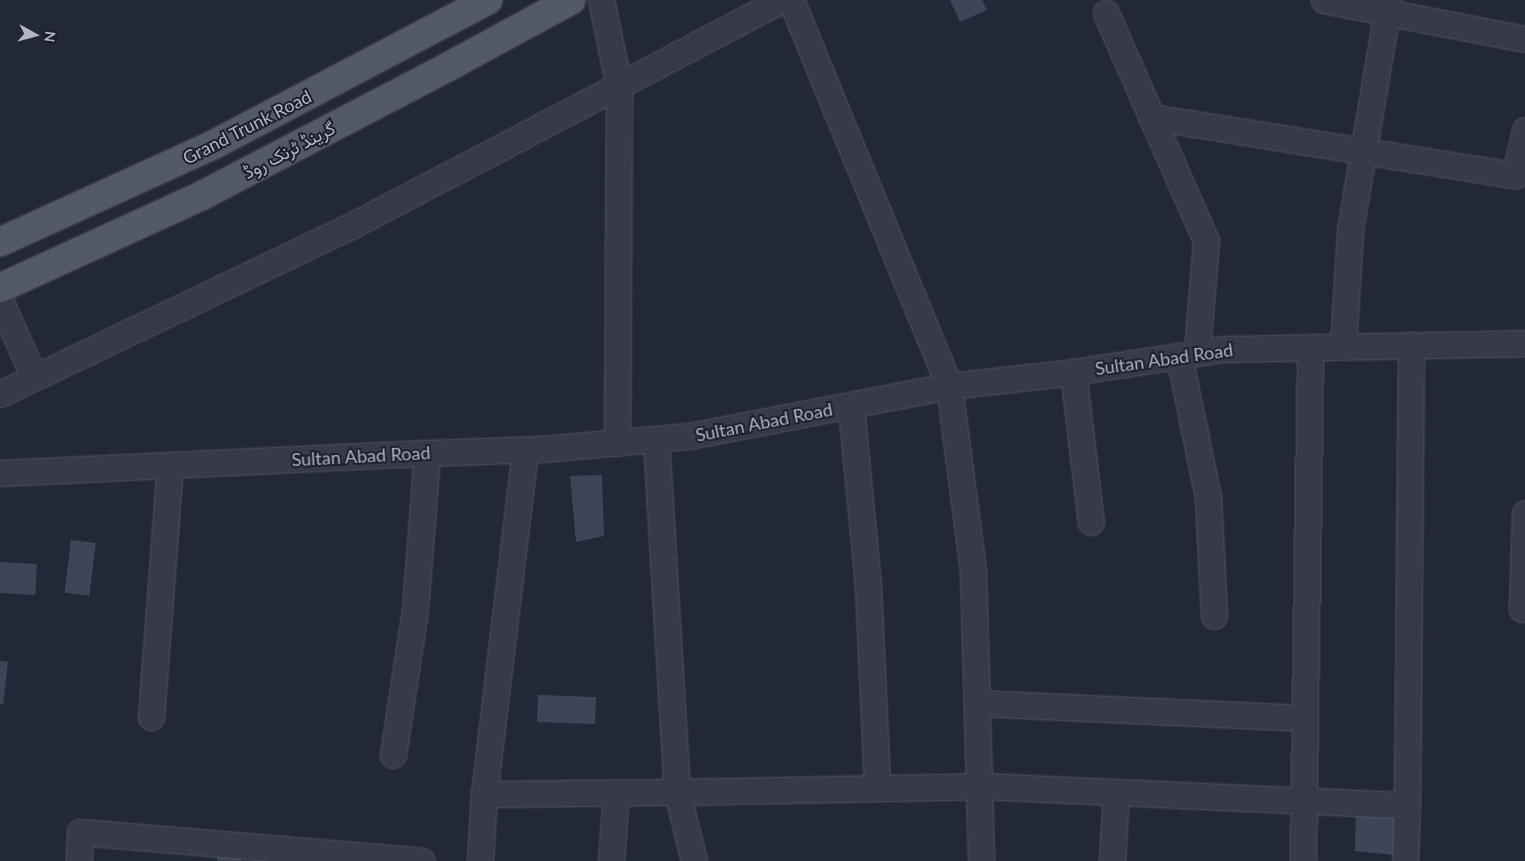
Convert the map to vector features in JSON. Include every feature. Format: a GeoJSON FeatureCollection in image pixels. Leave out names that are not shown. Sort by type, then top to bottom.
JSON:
{"type":"FeatureCollection","features":[{"type":"Feature","properties":{"kind":"main road","name":"Grand Trunk Road"},"geometry":{"type":"LineString","coordinates":[[0,242],[213,145],[488,0]]}},
{"type":"Feature","properties":{"kind":"main road","name":"گرینڈ ٹرنک روڈ"},"geometry":{"type":"LineString","coordinates":[[0,288],[201,196],[571,0]]}},
{"type":"Feature","properties":{"kind":"street"},"geometry":{"type":"LineString","coordinates":[[601,0],[619,86],[617,443]]}},
{"type":"Feature","properties":{"kind":"street"},"geometry":{"type":"LineString","coordinates":[[0,394],[349,228],[782,0]]}},
{"type":"Feature","properties":{"kind":"street"},"geometry":{"type":"LineString","coordinates":[[791,0],[949,386],[973,571],[981,786],[981,861]]}},
{"type":"Feature","properties":{"kind":"street"},"geometry":{"type":"LineString","coordinates":[[1324,0],[1388,7],[1525,39]]}},
{"type":"Feature","properties":{"kind":"street"},"geometry":{"type":"LineString","coordinates":[[1109,4],[1151,117],[1206,241],[1188,354],[1208,498],[1214,616]]}},
{"type":"Feature","properties":{"kind":"street"},"geometry":{"type":"LineString","coordinates":[[1343,346],[1350,230],[1388,7]]}},
{"type":"Feature","properties":{"kind":"street"},"geometry":{"type":"LineString","coordinates":[[1151,117],[1515,175],[1525,130]]}},
{"type":"Feature","properties":{"kind":"street"},"geometry":{"type":"LineString","coordinates":[[0,300],[34,377]]}},
{"type":"Feature","properties":{"kind":"street","name":"Sultan Abad Road"},"geometry":{"type":"LineString","coordinates":[[0,473],[427,452],[525,450],[656,440],[689,436],[949,386],[1073,372],[1223,349],[1525,343]]}},
{"type":"Feature","properties":{"kind":"street"},"geometry":{"type":"LineString","coordinates":[[1405,861],[1411,345]]}},
{"type":"Feature","properties":{"kind":"street"},"geometry":{"type":"LineString","coordinates":[[1303,861],[1310,347]]}},
{"type":"Feature","properties":{"kind":"street"},"geometry":{"type":"LineString","coordinates":[[1073,372],[1091,522]]}},
{"type":"Feature","properties":{"kind":"street"},"geometry":{"type":"LineString","coordinates":[[851,406],[868,586],[877,788]]}},
{"type":"Feature","properties":{"kind":"street"},"geometry":{"type":"LineString","coordinates":[[656,440],[677,792],[694,861]]}},
{"type":"Feature","properties":{"kind":"street"},"geometry":{"type":"LineString","coordinates":[[480,861],[484,794],[525,450]]}},
{"type":"Feature","properties":{"kind":"street"},"geometry":{"type":"LineString","coordinates":[[393,755],[415,610],[427,452]]}},
{"type":"Feature","properties":{"kind":"street"},"geometry":{"type":"LineString","coordinates":[[151,717],[170,465]]}},
{"type":"Feature","properties":{"kind":"street"},"geometry":{"type":"LineString","coordinates":[[1522,609],[1525,513]]}},
{"type":"Feature","properties":{"kind":"street"},"geometry":{"type":"LineString","coordinates":[[978,703],[1305,718]]}},
{"type":"Feature","properties":{"kind":"street"},"geometry":{"type":"LineString","coordinates":[[484,794],[981,786],[1407,805]]}},
{"type":"Feature","properties":{"kind":"street"},"geometry":{"type":"LineString","coordinates":[[1112,861],[1116,792]]}},
{"type":"Feature","properties":{"kind":"street"},"geometry":{"type":"LineString","coordinates":[[611,861],[616,793]]}},
{"type":"Feature","properties":{"kind":"street"},"geometry":{"type":"LineString","coordinates":[[79,861],[80,832],[422,861]]}},
{"type":"Feature","properties":{"kind":"building"},"geometry":{"type":"Polygon","coordinates":[[[950,0],[982,0],[987,10],[960,22],[950,0]]]}},
{"type":"Feature","properties":{"kind":"building"},"geometry":{"type":"Polygon","coordinates":[[[602,475],[604,536],[576,542],[570,476],[602,475]]]}},
{"type":"Feature","properties":{"kind":"building"},"geometry":{"type":"Polygon","coordinates":[[[71,540],[96,543],[89,596],[65,593],[71,540]]]}},
{"type":"Feature","properties":{"kind":"building"},"geometry":{"type":"Polygon","coordinates":[[[0,562],[37,564],[35,595],[0,593],[0,562]]]}},
{"type":"Feature","properties":{"kind":"building"},"geometry":{"type":"Polygon","coordinates":[[[0,661],[8,662],[3,705],[0,704],[0,661]]]}},
{"type":"Feature","properties":{"kind":"building"},"geometry":{"type":"Polygon","coordinates":[[[538,695],[596,697],[595,724],[537,722],[538,695]]]}},
{"type":"Feature","properties":{"kind":"building"},"geometry":{"type":"Polygon","coordinates":[[[1356,809],[1397,815],[1394,855],[1355,851],[1356,809]]]}},
{"type":"Feature","properties":{"kind":"building"},"geometry":{"type":"Polygon","coordinates":[[[218,854],[241,855],[241,861],[217,861],[218,854]]]}}]}
